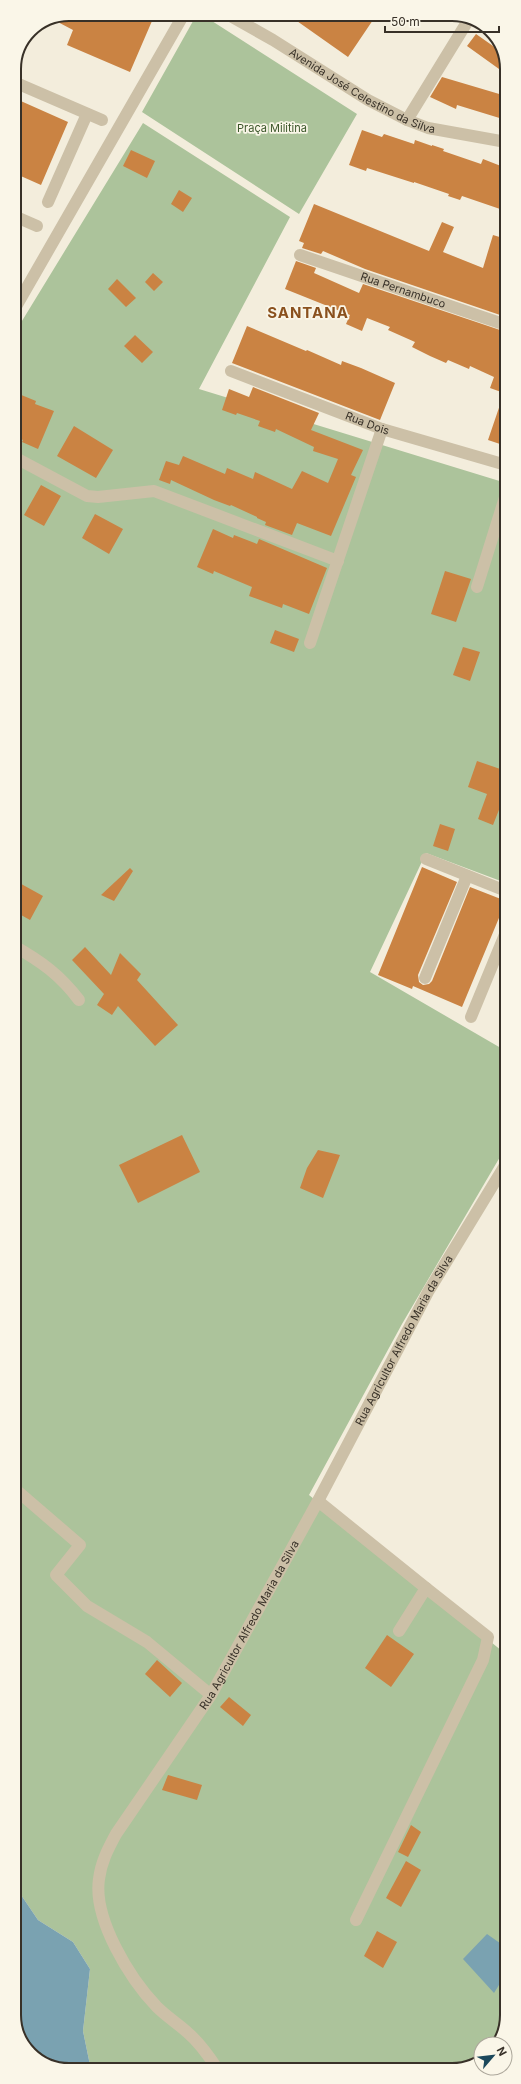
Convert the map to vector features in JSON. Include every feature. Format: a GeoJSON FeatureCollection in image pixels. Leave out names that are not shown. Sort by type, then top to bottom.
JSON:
{"type":"FeatureCollection","features":[{"type":"Feature","properties":{"kind":"street"},"geometry":{"type":"LineString","coordinates":[[21,298],[180,21]]}},
{"type":"Feature","properties":{"kind":"street","name":"Avenida José Celestino da Silva"},"geometry":{"type":"LineString","coordinates":[[239,21],[273,40],[368,100],[407,120],[428,128],[500,141]]}},
{"type":"Feature","properties":{"kind":"street"},"geometry":{"type":"LineString","coordinates":[[407,120],[466,24]]}},
{"type":"Feature","properties":{"kind":"street"},"geometry":{"type":"LineString","coordinates":[[21,85],[102,120]]}},
{"type":"Feature","properties":{"kind":"street"},"geometry":{"type":"LineString","coordinates":[[48,202],[87,114]]}},
{"type":"Feature","properties":{"kind":"street"},"geometry":{"type":"LineString","coordinates":[[21,219],[37,226]]}},
{"type":"Feature","properties":{"kind":"street","name":"Rua Pernambuco"},"geometry":{"type":"LineString","coordinates":[[300,255],[500,324]]}},
{"type":"Feature","properties":{"kind":"street","name":"Rua Dois"},"geometry":{"type":"LineString","coordinates":[[231,371],[382,429],[500,463]]}},
{"type":"Feature","properties":{"kind":"street"},"geometry":{"type":"LineString","coordinates":[[310,644],[382,429]]}},
{"type":"Feature","properties":{"kind":"street"},"geometry":{"type":"LineString","coordinates":[[21,461],[87,496],[98,497],[154,491],[338,561]]}},
{"type":"Feature","properties":{"kind":"street"},"geometry":{"type":"LineString","coordinates":[[477,587],[500,513]]}},
{"type":"Feature","properties":{"kind":"street"},"geometry":{"type":"LineString","coordinates":[[426,859],[500,889]]}},
{"type":"Feature","properties":{"kind":"street"},"geometry":{"type":"LineString","coordinates":[[425,978],[467,876]]}},
{"type":"Feature","properties":{"kind":"street"},"geometry":{"type":"LineString","coordinates":[[471,1017],[500,947]]}},
{"type":"Feature","properties":{"kind":"street"},"geometry":{"type":"LineString","coordinates":[[21,950],[42,962],[64,981],[79,1000]]}},
{"type":"Feature","properties":{"kind":"street","name":"Rua Agricultor Alfredo Maria da Silva"},"geometry":{"type":"LineString","coordinates":[[213,2063],[201,2045],[156,2007],[123,1961],[102,1916],[98,1881],[103,1857],[116,1834],[211,1695],[318,1500],[428,1292],[500,1174]]}},
{"type":"Feature","properties":{"kind":"street"},"geometry":{"type":"LineString","coordinates":[[21,1494],[80,1546],[56,1575],[86,1606],[147,1642],[211,1695]]}},
{"type":"Feature","properties":{"kind":"street"},"geometry":{"type":"LineString","coordinates":[[318,1500],[488,1637],[483,1660],[356,1920]]}},
{"type":"Feature","properties":{"kind":"street"},"geometry":{"type":"LineString","coordinates":[[399,1631],[426,1588]]}},
{"type":"Feature","properties":{"kind":"green space","name":"Praça Militina"},"geometry":{"type":"Polygon","coordinates":[[[193,21],[212,21],[357,114],[299,214],[142,112],[193,21]]]}},
{"type":"Feature","properties":{"kind":"green space"},"geometry":{"type":"Polygon","coordinates":[[[143,123],[290,217],[199,389],[500,481],[500,881],[426,853],[370,972],[500,1048],[500,1157],[402,1324],[309,1495],[500,1649],[499,2024],[495,2036],[473,2036],[473,2058],[452,2063],[90,2063],[83,2031],[90,1969],[73,1942],[38,1920],[21,1895],[21,323],[143,123]]]}},
{"type":"Feature","properties":{"kind":"water"},"geometry":{"type":"Polygon","coordinates":[[[21,1895],[38,1920],[73,1942],[90,1969],[83,2031],[90,2063],[66,2063],[45,2057],[37,2051],[27,2039],[22,2024],[21,2015],[21,1895]]]}},
{"type":"Feature","properties":{"kind":"water"},"geometry":{"type":"Polygon","coordinates":[[[487,1934],[500,1943],[500,1983],[494,1993],[463,1959],[487,1934]]]}},
{"type":"Feature","properties":{"kind":"building"},"geometry":{"type":"Polygon","coordinates":[[[69,21],[152,21],[130,72],[67,45],[73,30],[59,22],[69,21]]]}},
{"type":"Feature","properties":{"kind":"building"},"geometry":{"type":"Polygon","coordinates":[[[297,21],[372,21],[348,57],[297,21]]]}},
{"type":"Feature","properties":{"kind":"building"},"geometry":{"type":"Polygon","coordinates":[[[476,34],[495,47],[499,60],[500,70],[467,46],[476,34]]]}},
{"type":"Feature","properties":{"kind":"building"},"geometry":{"type":"Polygon","coordinates":[[[442,77],[500,94],[500,118],[457,105],[456,109],[430,97],[442,77]]]}},
{"type":"Feature","properties":{"kind":"building"},"geometry":{"type":"Polygon","coordinates":[[[21,101],[68,122],[41,185],[21,176],[21,101]]]}},
{"type":"Feature","properties":{"kind":"building"},"geometry":{"type":"Polygon","coordinates":[[[362,130],[382,137],[384,134],[414,144],[415,140],[444,149],[443,151],[481,164],[483,159],[500,166],[500,209],[462,196],[460,200],[448,196],[449,194],[414,182],[367,168],[366,171],[349,165],[362,130]]]}},
{"type":"Feature","properties":{"kind":"building"},"geometry":{"type":"Polygon","coordinates":[[[131,150],[155,161],[147,178],[123,166],[131,150]]]}},
{"type":"Feature","properties":{"kind":"building"},"geometry":{"type":"Polygon","coordinates":[[[179,190],[192,198],[183,212],[171,204],[179,190]]]}},
{"type":"Feature","properties":{"kind":"building"},"geometry":{"type":"Polygon","coordinates":[[[314,204],[429,251],[442,222],[454,227],[443,252],[483,268],[493,235],[500,237],[500,315],[365,269],[323,251],[321,254],[302,248],[304,243],[299,241],[314,204]]]}},
{"type":"Feature","properties":{"kind":"building"},"geometry":{"type":"Polygon","coordinates":[[[296,261],[316,268],[314,273],[359,293],[363,284],[500,330],[500,392],[490,388],[494,377],[470,366],[469,369],[448,360],[446,363],[430,356],[412,347],[415,342],[388,330],[390,327],[367,318],[362,331],[346,324],[350,315],[285,289],[296,261]]]}},
{"type":"Feature","properties":{"kind":"building"},"geometry":{"type":"Polygon","coordinates":[[[153,273],[163,282],[154,291],[145,282],[153,273]]]}},
{"type":"Feature","properties":{"kind":"building"},"geometry":{"type":"Polygon","coordinates":[[[117,279],[136,298],[126,307],[108,289],[117,279]]]}},
{"type":"Feature","properties":{"kind":"building"},"geometry":{"type":"Polygon","coordinates":[[[247,326],[341,365],[342,361],[395,383],[380,420],[232,363],[247,326]]]}},
{"type":"Feature","properties":{"kind":"building"},"geometry":{"type":"Polygon","coordinates":[[[135,335],[153,352],[142,363],[124,346],[135,335]]]}},
{"type":"Feature","properties":{"kind":"building"},"geometry":{"type":"Polygon","coordinates":[[[253,387],[319,413],[311,430],[363,450],[351,475],[356,477],[331,536],[297,523],[292,535],[265,525],[266,522],[231,505],[230,506],[214,500],[171,480],[170,484],[159,480],[166,461],[179,465],[183,456],[225,474],[227,468],[253,479],[255,472],[292,489],[302,471],[328,483],[338,459],[313,451],[314,447],[276,429],[275,432],[258,426],[260,421],[237,413],[236,415],[222,410],[229,389],[249,397],[253,387]]]}},
{"type":"Feature","properties":{"kind":"building"},"geometry":{"type":"Polygon","coordinates":[[[21,395],[36,401],[35,404],[54,411],[38,449],[22,442],[23,440],[21,439],[21,395]]]}},
{"type":"Feature","properties":{"kind":"building"},"geometry":{"type":"Polygon","coordinates":[[[500,405],[500,444],[488,440],[500,405]]]}},
{"type":"Feature","properties":{"kind":"building"},"geometry":{"type":"Polygon","coordinates":[[[74,426],[113,450],[96,478],[57,456],[74,426]]]}},
{"type":"Feature","properties":{"kind":"building"},"geometry":{"type":"Polygon","coordinates":[[[41,485],[61,496],[44,526],[24,515],[41,485]]]}},
{"type":"Feature","properties":{"kind":"building"},"geometry":{"type":"Polygon","coordinates":[[[95,514],[123,529],[109,554],[82,538],[95,514]]]}},
{"type":"Feature","properties":{"kind":"building"},"geometry":{"type":"Polygon","coordinates":[[[213,529],[233,538],[234,535],[257,544],[259,539],[327,568],[309,614],[283,604],[282,608],[249,596],[252,587],[214,571],[213,574],[197,567],[213,529]]]}},
{"type":"Feature","properties":{"kind":"building"},"geometry":{"type":"Polygon","coordinates":[[[445,571],[471,579],[456,622],[431,614],[445,571]]]}},
{"type":"Feature","properties":{"kind":"building"},"geometry":{"type":"Polygon","coordinates":[[[275,630],[299,639],[294,652],[270,643],[275,630]]]}},
{"type":"Feature","properties":{"kind":"building"},"geometry":{"type":"Polygon","coordinates":[[[463,647],[480,652],[470,681],[453,675],[463,647]]]}},
{"type":"Feature","properties":{"kind":"building"},"geometry":{"type":"Polygon","coordinates":[[[477,761],[500,769],[500,807],[493,825],[478,819],[487,794],[468,787],[477,761]]]}},
{"type":"Feature","properties":{"kind":"building"},"geometry":{"type":"Polygon","coordinates":[[[440,824],[455,829],[448,851],[433,846],[440,824]]]}},
{"type":"Feature","properties":{"kind":"building"},"geometry":{"type":"Polygon","coordinates":[[[422,867],[457,882],[418,975],[419,982],[423,985],[429,984],[432,981],[470,887],[500,899],[500,915],[462,1007],[413,986],[412,989],[378,975],[422,867]]]}},
{"type":"Feature","properties":{"kind":"building"},"geometry":{"type":"Polygon","coordinates":[[[130,868],[133,871],[114,901],[101,895],[130,868]]]}},
{"type":"Feature","properties":{"kind":"building"},"geometry":{"type":"Polygon","coordinates":[[[21,884],[43,896],[30,920],[21,915],[21,884]]]}},
{"type":"Feature","properties":{"kind":"building"},"geometry":{"type":"Polygon","coordinates":[[[85,947],[111,975],[120,953],[141,974],[137,980],[178,1025],[155,1046],[118,1006],[112,1015],[97,1005],[104,994],[72,960],[85,947]]]}},
{"type":"Feature","properties":{"kind":"building"},"geometry":{"type":"Polygon","coordinates":[[[182,1135],[200,1172],[138,1203],[119,1165],[182,1135]]]}},
{"type":"Feature","properties":{"kind":"building"},"geometry":{"type":"Polygon","coordinates":[[[318,1150],[340,1155],[323,1198],[300,1188],[307,1168],[318,1150]]]}},
{"type":"Feature","properties":{"kind":"building"},"geometry":{"type":"Polygon","coordinates":[[[387,1635],[414,1654],[391,1687],[365,1668],[387,1635]]]}},
{"type":"Feature","properties":{"kind":"building"},"geometry":{"type":"Polygon","coordinates":[[[157,1660],[182,1683],[170,1697],[145,1674],[157,1660]]]}},
{"type":"Feature","properties":{"kind":"building"},"geometry":{"type":"Polygon","coordinates":[[[229,1697],[251,1715],[243,1726],[220,1707],[229,1697]]]}},
{"type":"Feature","properties":{"kind":"building"},"geometry":{"type":"Polygon","coordinates":[[[168,1775],[202,1785],[197,1800],[162,1790],[168,1775]]]}},
{"type":"Feature","properties":{"kind":"building"},"geometry":{"type":"Polygon","coordinates":[[[411,1825],[421,1832],[408,1857],[398,1852],[411,1825]]]}},
{"type":"Feature","properties":{"kind":"building"},"geometry":{"type":"Polygon","coordinates":[[[406,1861],[421,1870],[401,1907],[386,1898],[406,1861]]]}},
{"type":"Feature","properties":{"kind":"building"},"geometry":{"type":"Polygon","coordinates":[[[377,1931],[397,1942],[383,1968],[364,1956],[377,1931]]]}},
{"type":"Feature","properties":{"kind":"district","name":"SANTANA"},"geometry":{"type":"Point","coordinates":[308,312]}}]}
